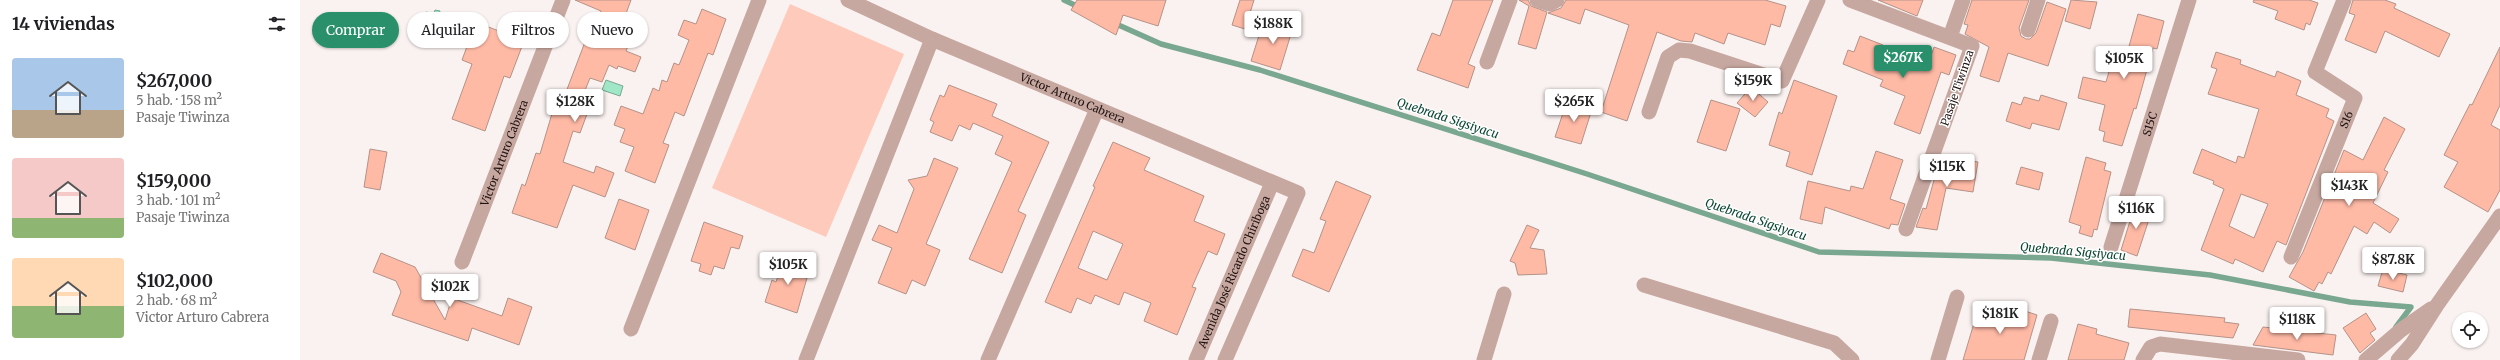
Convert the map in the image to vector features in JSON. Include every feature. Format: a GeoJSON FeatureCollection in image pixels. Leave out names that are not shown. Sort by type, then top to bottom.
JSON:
{"type":"FeatureCollection","features":[{"type":"Feature","properties":{"kind":"street","name":"Victor Arturo Cabrera"},"geometry":{"type":"LineString","coordinates":[[462,262],[563,0]]}},
{"type":"Feature","properties":{"kind":"street"},"geometry":{"type":"LineString","coordinates":[[631,329],[759,0]]}},
{"type":"Feature","properties":{"kind":"street","name":"Victor Arturo Cabrera"},"geometry":{"type":"LineString","coordinates":[[848,0],[932,39],[1097,108],[1272,184],[1298,193],[1224,360]]}},
{"type":"Feature","properties":{"kind":"street"},"geometry":{"type":"LineString","coordinates":[[1487,62],[1510,0]]}},
{"type":"Feature","properties":{"kind":"street"},"geometry":{"type":"LineString","coordinates":[[1537,0],[1550,4],[1557,0]]}},
{"type":"Feature","properties":{"kind":"street"},"geometry":{"type":"LineString","coordinates":[[1649,112],[1668,56],[1679,50],[1690,51],[1782,81],[1818,0]]}},
{"type":"Feature","properties":{"kind":"street","name":"Pasaje Tiwinza"},"geometry":{"type":"LineString","coordinates":[[1850,0],[1972,46],[1906,229]]}},
{"type":"Feature","properties":{"kind":"street"},"geometry":{"type":"LineString","coordinates":[[1950,37],[1963,0]]}},
{"type":"Feature","properties":{"kind":"street"},"geometry":{"type":"LineString","coordinates":[[2028,30],[2038,0]]}},
{"type":"Feature","properties":{"kind":"street","name":"S15C"},"geometry":{"type":"LineString","coordinates":[[2111,247],[2189,0]]}},
{"type":"Feature","properties":{"kind":"street","name":"S16"},"geometry":{"type":"LineString","coordinates":[[2291,257],[2355,98],[2315,72],[2344,0]]}},
{"type":"Feature","properties":{"kind":"street"},"geometry":{"type":"LineString","coordinates":[[806,360],[932,39]]}},
{"type":"Feature","properties":{"kind":"street"},"geometry":{"type":"LineString","coordinates":[[988,360],[1097,108]]}},
{"type":"Feature","properties":{"kind":"street","name":"Avenida José Ricardo Chiriboga"},"geometry":{"type":"LineString","coordinates":[[1196,360],[1272,184]]}},
{"type":"Feature","properties":{"kind":"street"},"geometry":{"type":"LineString","coordinates":[[2398,360],[2412,344],[2437,305],[2500,216]]}},
{"type":"Feature","properties":{"kind":"street"},"geometry":{"type":"LineString","coordinates":[[1644,285],[1834,342],[1852,360]]}},
{"type":"Feature","properties":{"kind":"street"},"geometry":{"type":"LineString","coordinates":[[1484,360],[1504,294]]}},
{"type":"Feature","properties":{"kind":"street"},"geometry":{"type":"LineString","coordinates":[[1938,360],[1957,297]]}},
{"type":"Feature","properties":{"kind":"street"},"geometry":{"type":"LineString","coordinates":[[2366,360],[2400,330],[2437,305]]}},
{"type":"Feature","properties":{"kind":"street"},"geometry":{"type":"LineString","coordinates":[[2039,360],[2051,321]]}},
{"type":"Feature","properties":{"kind":"street"},"geometry":{"type":"LineString","coordinates":[[2143,360],[2151,347],[2160,344],[2295,360]]}},
{"type":"Feature","properties":{"kind":"shaded area"},"geometry":{"type":"Polygon","coordinates":[[[790,4],[904,54],[826,237],[712,188],[790,4]]]}},
{"type":"Feature","properties":{"kind":"shaded area"},"geometry":{"type":"Polygon","coordinates":[[[606,80],[623,86],[620,96],[602,90],[606,80]]]}},
{"type":"Feature","properties":{"kind":"building"},"geometry":{"type":"Polygon","coordinates":[[[575,0],[631,0],[627,12],[601,11],[575,0]]]}},
{"type":"Feature","properties":{"kind":"building"},"geometry":{"type":"Polygon","coordinates":[[[1077,0],[1166,0],[1158,26],[1123,15],[1116,35],[1071,10],[1077,0]]]}},
{"type":"Feature","properties":{"kind":"building"},"geometry":{"type":"Polygon","coordinates":[[[1240,0],[1254,0],[1245,29],[1232,25],[1240,0]]]}},
{"type":"Feature","properties":{"kind":"building"},"geometry":{"type":"Polygon","coordinates":[[[1453,0],[1493,0],[1468,64],[1475,67],[1468,88],[1417,70],[1432,33],[1440,36],[1453,0]]]}},
{"type":"Feature","properties":{"kind":"building"},"geometry":{"type":"Polygon","coordinates":[[[1519,0],[1528,0],[1531,6],[1547,12],[1536,49],[1518,44],[1529,6],[1519,0]]]}},
{"type":"Feature","properties":{"kind":"building"},"geometry":{"type":"Polygon","coordinates":[[[1566,0],[1765,0],[1786,6],[1780,27],[1771,24],[1765,45],[1728,33],[1724,44],[1695,33],[1692,42],[1681,41],[1657,32],[1627,121],[1601,112],[1629,25],[1585,9],[1580,24],[1548,13],[1561,8],[1566,0]]]}},
{"type":"Feature","properties":{"kind":"building"},"geometry":{"type":"Polygon","coordinates":[[[1878,0],[1923,0],[1917,16],[1878,0]]]}},
{"type":"Feature","properties":{"kind":"building"},"geometry":{"type":"Polygon","coordinates":[[[1972,0],[2029,0],[2019,28],[2021,36],[2026,39],[2030,39],[2036,33],[2047,2],[2066,9],[2048,66],[2008,53],[1999,82],[1980,76],[1989,47],[1965,34],[1968,25],[1964,24],[1972,0]]]}},
{"type":"Feature","properties":{"kind":"building"},"geometry":{"type":"Polygon","coordinates":[[[2071,0],[2097,2],[2090,29],[2065,21],[2071,0]]]}},
{"type":"Feature","properties":{"kind":"building"},"geometry":{"type":"Polygon","coordinates":[[[2254,0],[2309,0],[2318,3],[2310,25],[2306,23],[2304,30],[2275,19],[2278,11],[2253,2],[2254,0]]]}},
{"type":"Feature","properties":{"kind":"building"},"geometry":{"type":"Polygon","coordinates":[[[2353,0],[2385,0],[2396,4],[2394,8],[2450,34],[2439,57],[2385,31],[2376,53],[2345,40],[2355,15],[2349,13],[2353,0]]]}},
{"type":"Feature","properties":{"kind":"building"},"geometry":{"type":"Polygon","coordinates":[[[702,9],[726,19],[713,55],[708,53],[684,116],[675,112],[663,143],[669,145],[655,183],[625,171],[634,147],[620,142],[625,129],[614,125],[621,106],[643,114],[653,88],[659,91],[662,80],[667,82],[674,63],[679,65],[689,40],[678,35],[684,20],[696,24],[702,9]]]}},
{"type":"Feature","properties":{"kind":"building"},"geometry":{"type":"Polygon","coordinates":[[[2138,14],[2164,21],[2157,49],[2153,48],[2136,109],[2134,108],[2122,146],[2103,141],[2105,132],[2099,130],[2105,105],[2078,98],[2083,77],[2106,82],[2116,47],[2128,50],[2138,14]]]}},
{"type":"Feature","properties":{"kind":"building"},"geometry":{"type":"Polygon","coordinates":[[[1277,19],[1294,24],[1280,70],[1251,61],[1261,29],[1273,32],[1277,19]]]}},
{"type":"Feature","properties":{"kind":"building"},"geometry":{"type":"Polygon","coordinates":[[[489,27],[497,30],[497,48],[521,48],[510,78],[504,76],[485,131],[452,119],[472,64],[462,60],[466,48],[489,48],[489,27]]]}},
{"type":"Feature","properties":{"kind":"building"},"geometry":{"type":"Polygon","coordinates":[[[1860,36],[1883,45],[1879,53],[1926,71],[1934,47],[1956,55],[1949,75],[1941,72],[1920,134],[1894,124],[1905,96],[1880,86],[1883,80],[1843,64],[1848,50],[1854,52],[1860,36]]]}},
{"type":"Feature","properties":{"kind":"building"},"geometry":{"type":"Polygon","coordinates":[[[2500,47],[2500,105],[2491,125],[2500,130],[2500,190],[2488,212],[2444,187],[2458,162],[2444,155],[2470,104],[2472,105],[2500,47]]]}},
{"type":"Feature","properties":{"kind":"building"},"geometry":{"type":"Polygon","coordinates":[[[583,48],[627,48],[626,51],[641,57],[635,72],[618,66],[617,69],[609,65],[602,82],[590,78],[580,103],[590,106],[580,133],[573,131],[563,162],[594,173],[596,166],[614,173],[605,197],[573,185],[557,228],[512,213],[522,184],[525,186],[536,153],[540,154],[559,90],[566,92],[583,48]]]}},
{"type":"Feature","properties":{"kind":"building"},"geometry":{"type":"Polygon","coordinates":[[[2216,52],[2241,60],[2240,64],[2275,77],[2277,71],[2301,81],[2296,95],[2329,109],[2326,117],[2334,121],[2286,245],[2277,241],[2263,272],[2235,259],[2233,264],[2201,250],[2224,189],[2213,184],[2214,181],[2193,173],[2202,149],[2236,163],[2238,156],[2244,158],[2259,109],[2208,94],[2217,69],[2211,67],[2216,52]],[[2241,194],[2229,226],[2254,238],[2268,204],[2241,194]]]}},
{"type":"Feature","properties":{"kind":"building"},"geometry":{"type":"Polygon","coordinates":[[[1794,80],[1837,96],[1812,175],[1786,166],[1790,152],[1769,145],[1779,112],[1782,114],[1794,80]]]}},
{"type":"Feature","properties":{"kind":"building"},"geometry":{"type":"Polygon","coordinates":[[[949,85],[997,104],[992,116],[1049,142],[1018,211],[1026,215],[1002,273],[969,259],[1012,162],[995,154],[1003,136],[973,123],[970,130],[959,125],[952,141],[930,132],[934,122],[930,120],[940,95],[944,97],[949,85]]]}},
{"type":"Feature","properties":{"kind":"building"},"geometry":{"type":"Polygon","coordinates":[[[1751,87],[1768,102],[1755,117],[1737,103],[1751,87]]]}},
{"type":"Feature","properties":{"kind":"building"},"geometry":{"type":"Polygon","coordinates":[[[2041,95],[2067,103],[2059,130],[2032,123],[2030,129],[2006,121],[2012,102],[2021,105],[2024,97],[2039,101],[2041,95]]]}},
{"type":"Feature","properties":{"kind":"building"},"geometry":{"type":"Polygon","coordinates":[[[1711,100],[1740,109],[1726,151],[1697,142],[1711,100]]]}},
{"type":"Feature","properties":{"kind":"building"},"geometry":{"type":"Polygon","coordinates":[[[1567,101],[1592,109],[1581,144],[1555,137],[1567,101]]]}},
{"type":"Feature","properties":{"kind":"building"},"geometry":{"type":"Polygon","coordinates":[[[2384,117],[2405,129],[2384,170],[2388,172],[2373,203],[2399,219],[2390,233],[2374,222],[2367,234],[2354,226],[2331,274],[2328,272],[2322,284],[2319,282],[2314,291],[2289,277],[2303,252],[2344,150],[2363,160],[2384,117]]]}},
{"type":"Feature","properties":{"kind":"building"},"geometry":{"type":"Polygon","coordinates":[[[1113,142],[1150,158],[1144,170],[1204,196],[1194,221],[1225,234],[1217,255],[1208,251],[1192,287],[1196,288],[1177,335],[1144,321],[1151,303],[1124,292],[1119,305],[1095,295],[1091,304],[1077,298],[1071,313],[1045,302],[1095,187],[1093,186],[1113,142]],[[1093,231],[1078,268],[1107,280],[1123,244],[1093,231]]]}},
{"type":"Feature","properties":{"kind":"building"},"geometry":{"type":"Polygon","coordinates":[[[370,149],[387,152],[380,190],[364,187],[370,149]]]}},
{"type":"Feature","properties":{"kind":"building"},"geometry":{"type":"Polygon","coordinates":[[[1876,151],[1903,160],[1890,199],[1905,204],[1898,225],[1891,224],[1889,229],[1825,207],[1822,224],[1800,219],[1808,181],[1850,191],[1851,186],[1863,189],[1876,151]]]}},
{"type":"Feature","properties":{"kind":"building"},"geometry":{"type":"Polygon","coordinates":[[[1945,157],[1978,162],[1973,192],[1946,188],[1937,230],[1916,227],[1923,208],[1926,209],[1937,169],[1943,170],[1945,157]]]}},
{"type":"Feature","properties":{"kind":"building"},"geometry":{"type":"Polygon","coordinates":[[[2086,157],[2106,163],[2104,170],[2111,172],[2097,230],[2094,229],[2092,237],[2079,233],[2081,226],[2069,222],[2086,157]]]}},
{"type":"Feature","properties":{"kind":"building"},"geometry":{"type":"Polygon","coordinates":[[[934,158],[958,168],[926,244],[940,250],[925,286],[912,280],[906,294],[878,283],[892,248],[872,240],[879,225],[897,233],[914,189],[908,180],[927,176],[934,158]]]}},
{"type":"Feature","properties":{"kind":"building"},"geometry":{"type":"Polygon","coordinates":[[[2021,167],[2043,173],[2039,190],[2016,184],[2021,167]]]}},
{"type":"Feature","properties":{"kind":"building"},"geometry":{"type":"Polygon","coordinates":[[[1336,181],[1371,196],[1329,292],[1292,276],[1303,249],[1314,253],[1326,221],[1320,219],[1336,181]]]}},
{"type":"Feature","properties":{"kind":"building"},"geometry":{"type":"Polygon","coordinates":[[[619,199],[649,210],[635,250],[605,238],[619,199]]]}},
{"type":"Feature","properties":{"kind":"building"},"geometry":{"type":"Polygon","coordinates":[[[2135,205],[2152,210],[2137,256],[2121,250],[2135,205]]]}},
{"type":"Feature","properties":{"kind":"building"},"geometry":{"type":"Polygon","coordinates":[[[704,222],[743,236],[739,249],[731,247],[724,269],[714,266],[711,275],[699,271],[701,264],[691,261],[704,222]]]}},
{"type":"Feature","properties":{"kind":"building"},"geometry":{"type":"Polygon","coordinates":[[[1527,225],[1539,230],[1530,248],[1544,250],[1547,274],[1518,275],[1515,263],[1510,261],[1527,225]]]}},
{"type":"Feature","properties":{"kind":"building"},"geometry":{"type":"Polygon","coordinates":[[[381,253],[415,267],[445,320],[452,298],[502,316],[508,298],[532,307],[519,345],[472,328],[468,341],[392,315],[401,292],[396,281],[373,272],[381,253]]]}},
{"type":"Feature","properties":{"kind":"building"},"geometry":{"type":"Polygon","coordinates":[[[785,255],[804,262],[800,276],[807,278],[797,313],[765,302],[772,280],[776,282],[785,255]]]}},
{"type":"Feature","properties":{"kind":"building"},"geometry":{"type":"Polygon","coordinates":[[[2383,269],[2407,275],[2403,292],[2378,286],[2383,269]]]}},
{"type":"Feature","properties":{"kind":"building"},"geometry":{"type":"Polygon","coordinates":[[[1980,303],[2014,314],[2016,308],[2037,315],[2024,360],[1963,360],[1980,303]]]}},
{"type":"Feature","properties":{"kind":"building"},"geometry":{"type":"Polygon","coordinates":[[[2130,309],[2225,318],[2224,322],[2239,324],[2233,338],[2128,327],[2130,309]]]}},
{"type":"Feature","properties":{"kind":"building"},"geometry":{"type":"Polygon","coordinates":[[[2366,313],[2376,329],[2370,333],[2375,340],[2360,353],[2343,328],[2366,313]]]}},
{"type":"Feature","properties":{"kind":"building"},"geometry":{"type":"Polygon","coordinates":[[[2078,324],[2097,329],[2096,334],[2129,343],[2124,360],[2068,360],[2078,324]]]}},
{"type":"Feature","properties":{"kind":"building"},"geometry":{"type":"Polygon","coordinates":[[[2263,327],[2336,335],[2333,355],[2253,345],[2263,327]]]}},
{"type":"Feature","properties":{"kind":"waterway","name":"Quebrada Sigsiyacu"},"geometry":{"type":"LineString","coordinates":[[1064,0],[1081,8]]}},
{"type":"Feature","properties":{"kind":"waterway","name":"Quebrada Sigsiyacu"},"geometry":{"type":"LineString","coordinates":[[1114,23],[1161,44],[1260,70],[1587,174],[1819,252],[2051,258],[2210,275],[2350,302],[2411,307],[2396,327]]}}]}
